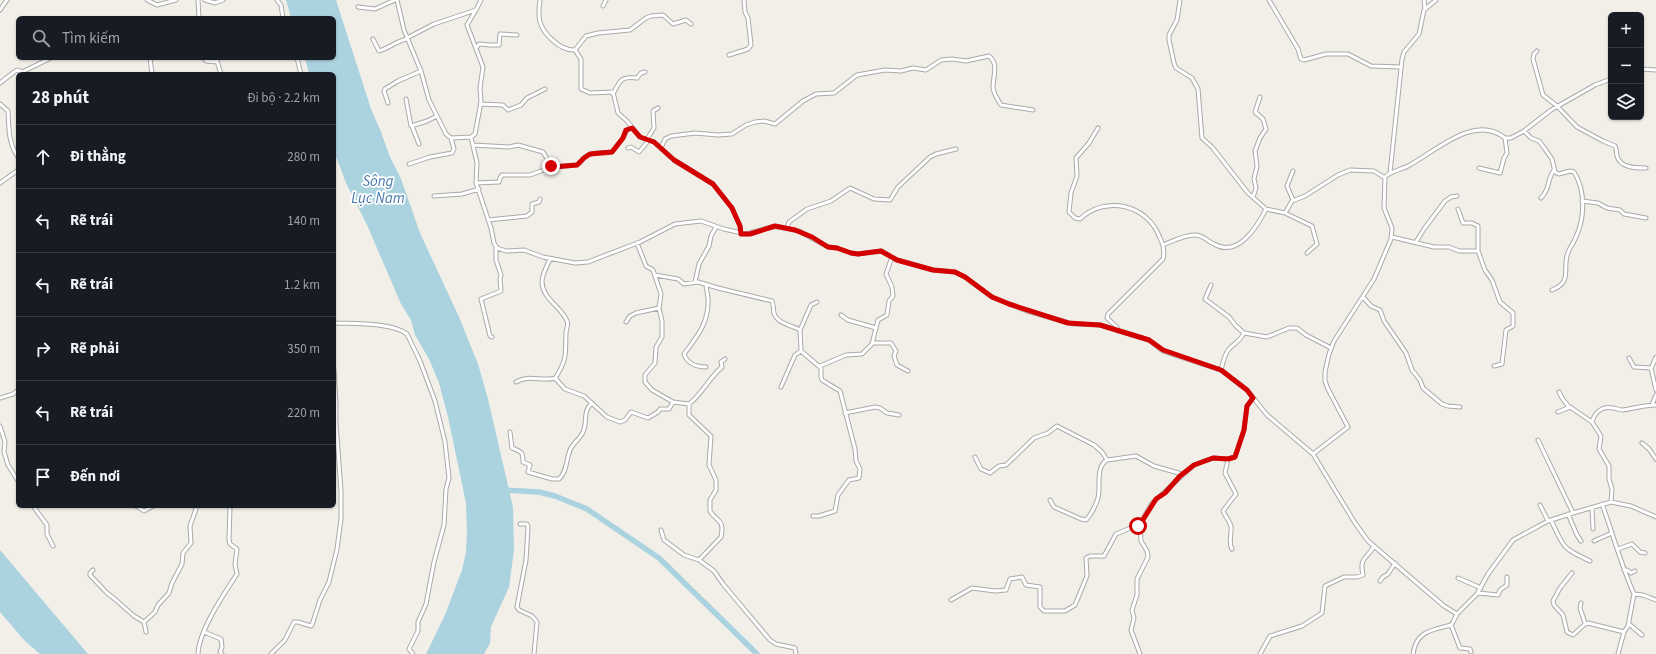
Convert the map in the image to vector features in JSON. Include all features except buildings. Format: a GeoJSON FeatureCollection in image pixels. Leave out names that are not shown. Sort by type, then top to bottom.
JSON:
{"type":"FeatureCollection","features":[{"type":"Feature","properties":{"kind":"street"},"geometry":{"type":"LineString","coordinates":[[0,10],[7,0]]}},
{"type":"Feature","properties":{"kind":"street"},"geometry":{"type":"LineString","coordinates":[[147,0],[157,5],[165,1],[176,0]]}},
{"type":"Feature","properties":{"kind":"street"},"geometry":{"type":"LineString","coordinates":[[198,0],[199,16]]}},
{"type":"Feature","properties":{"kind":"street"},"geometry":{"type":"LineString","coordinates":[[205,0],[215,3],[223,0]]}},
{"type":"Feature","properties":{"kind":"street"},"geometry":{"type":"LineString","coordinates":[[277,0],[281,6],[283,16]]}},
{"type":"Feature","properties":{"kind":"street"},"geometry":{"type":"LineString","coordinates":[[358,7],[375,9],[396,0],[407,38],[421,72],[429,100],[443,125],[446,134],[451,138],[454,149],[452,153],[430,157],[409,164]]}},
{"type":"Feature","properties":{"kind":"street"},"geometry":{"type":"LineString","coordinates":[[451,138],[471,137],[475,134],[480,104],[480,88],[483,67],[477,47],[467,25],[481,0]]}},
{"type":"Feature","properties":{"kind":"street"},"geometry":{"type":"LineString","coordinates":[[540,0],[540,22],[550,37],[562,48],[575,50],[581,59],[581,89],[590,93],[611,92],[613,94]]}},
{"type":"Feature","properties":{"kind":"street"},"geometry":{"type":"LineString","coordinates":[[603,6],[606,0]]}},
{"type":"Feature","properties":{"kind":"street"},"geometry":{"type":"LineString","coordinates":[[729,56],[748,49],[751,45],[744,0]]}},
{"type":"Feature","properties":{"kind":"street"},"geometry":{"type":"LineString","coordinates":[[1180,0],[1177,20],[1169,38],[1174,63],[1180,71],[1192,78],[1198,88],[1202,138],[1212,146],[1246,191],[1266,209],[1285,213],[1312,226],[1317,244],[1307,253]]}},
{"type":"Feature","properties":{"kind":"street"},"geometry":{"type":"LineString","coordinates":[[1269,0],[1298,49],[1301,59],[1304,60],[1326,54],[1348,54],[1371,66],[1401,67]]}},
{"type":"Feature","properties":{"kind":"street"},"geometry":{"type":"LineString","coordinates":[[1390,173],[1401,67],[1404,52],[1420,31],[1425,9],[1424,0]]}},
{"type":"Feature","properties":{"kind":"street"},"geometry":{"type":"LineString","coordinates":[[1425,9],[1436,0]]}},
{"type":"Feature","properties":{"kind":"street"},"geometry":{"type":"LineString","coordinates":[[373,39],[379,51],[388,48],[434,24],[476,10]]}},
{"type":"Feature","properties":{"kind":"street"},"geometry":{"type":"LineString","coordinates":[[575,50],[586,36],[598,33],[627,31],[646,18],[656,15],[664,15],[673,24],[686,20],[691,24]]}},
{"type":"Feature","properties":{"kind":"street"},"geometry":{"type":"LineString","coordinates":[[477,47],[479,44],[499,45],[500,34],[517,34]]}},
{"type":"Feature","properties":{"kind":"street"},"geometry":{"type":"LineString","coordinates":[[1536,51],[1533,59],[1542,93],[1581,130],[1615,146],[1617,156],[1622,163],[1632,168],[1646,168]]}},
{"type":"Feature","properties":{"kind":"street"},"geometry":{"type":"LineString","coordinates":[[661,148],[665,139],[671,136],[696,133],[718,135],[732,134],[746,125],[755,122],[774,124],[780,121],[786,114],[808,98],[816,94],[834,93],[856,75],[885,70],[902,71],[913,68],[926,70],[940,61],[947,59],[967,61],[989,56],[994,62],[994,88],[1001,105],[1033,110]]}},
{"type":"Feature","properties":{"kind":"street"},"geometry":{"type":"LineString","coordinates":[[0,83],[17,70],[22,72],[47,60]]}},
{"type":"Feature","properties":{"kind":"street"},"geometry":{"type":"LineString","coordinates":[[150,60],[151,72]]}},
{"type":"Feature","properties":{"kind":"street"},"geometry":{"type":"LineString","coordinates":[[205,60],[209,62],[216,60],[220,72]]}},
{"type":"Feature","properties":{"kind":"street"},"geometry":{"type":"LineString","coordinates":[[298,60],[300,72]]}},
{"type":"Feature","properties":{"kind":"street"},"geometry":{"type":"LineString","coordinates":[[1644,69],[1656,70]]}},
{"type":"Feature","properties":{"kind":"street"},"geometry":{"type":"LineString","coordinates":[[388,103],[385,89],[398,81],[421,72]]}},
{"type":"Feature","properties":{"kind":"street"},"geometry":{"type":"LineString","coordinates":[[645,72],[641,73],[637,78],[629,77],[618,83],[613,94],[618,113],[628,121],[640,137],[661,148],[674,160],[713,184],[732,208],[740,226],[741,234]]}},
{"type":"Feature","properties":{"kind":"street"},"geometry":{"type":"LineString","coordinates":[[1313,454],[1348,427],[1331,396],[1325,381],[1325,372],[1331,348],[1339,332],[1363,297],[1381,266],[1392,237],[1392,228],[1384,210],[1385,178],[1390,173],[1407,166],[1464,133],[1488,130],[1497,132],[1505,138],[1510,138],[1524,131],[1557,106],[1608,80]]}},
{"type":"Feature","properties":{"kind":"street"},"geometry":{"type":"LineString","coordinates":[[480,104],[503,104],[508,110],[521,105],[527,98],[544,89]]}},
{"type":"Feature","properties":{"kind":"street"},"geometry":{"type":"LineString","coordinates":[[1253,197],[1256,188],[1254,179],[1257,166],[1255,152],[1260,138],[1266,129],[1263,119],[1255,112],[1260,97]]}},
{"type":"Feature","properties":{"kind":"street"},"geometry":{"type":"LineString","coordinates":[[406,99],[409,124],[412,126],[419,144]]}},
{"type":"Feature","properties":{"kind":"street"},"geometry":{"type":"LineString","coordinates":[[0,104],[8,111],[9,134],[13,149],[16,154]]}},
{"type":"Feature","properties":{"kind":"street"},"geometry":{"type":"LineString","coordinates":[[628,148],[639,152],[648,140],[654,128],[653,111],[658,108]]}},
{"type":"Feature","properties":{"kind":"street"},"geometry":{"type":"LineString","coordinates":[[412,126],[437,116]]}},
{"type":"Feature","properties":{"kind":"street"},"geometry":{"type":"LineString","coordinates":[[476,183],[499,182],[502,176],[530,175],[552,167],[577,165],[590,154],[612,152],[623,138],[626,130],[632,128]]}},
{"type":"Feature","properties":{"kind":"street"},"geometry":{"type":"LineString","coordinates":[[1098,128],[1089,143],[1076,158],[1077,176],[1071,194],[1069,212],[1075,218],[1080,219],[1084,214],[1099,207],[1112,205],[1128,207],[1147,218],[1158,232],[1163,244],[1164,254],[1163,258],[1108,314],[1107,318],[1118,327],[1118,331]]}},
{"type":"Feature","properties":{"kind":"street"},"geometry":{"type":"LineString","coordinates":[[1524,131],[1531,138],[1539,141],[1552,159],[1554,170],[1550,177],[1548,190],[1540,198]]}},
{"type":"Feature","properties":{"kind":"street"},"geometry":{"type":"LineString","coordinates":[[471,137],[477,163],[476,183],[496,246],[496,260],[501,275],[501,291],[481,299],[488,322],[487,329],[492,337]]}},
{"type":"Feature","properties":{"kind":"street"},"geometry":{"type":"LineString","coordinates":[[1479,168],[1500,173],[1507,153],[1505,138]]}},
{"type":"Feature","properties":{"kind":"street"},"geometry":{"type":"LineString","coordinates":[[473,145],[508,147],[518,145],[541,151],[552,167]]}},
{"type":"Feature","properties":{"kind":"street"},"geometry":{"type":"LineString","coordinates":[[787,228],[789,222],[807,209],[831,201],[850,188],[874,199],[890,200],[898,187],[930,157],[956,149]]}},
{"type":"Feature","properties":{"kind":"street"},"geometry":{"type":"LineString","coordinates":[[1285,213],[1288,205],[1293,200],[1305,196],[1338,175],[1350,170],[1374,171],[1385,178]]}},
{"type":"Feature","properties":{"kind":"street"},"geometry":{"type":"LineString","coordinates":[[1552,290],[1560,286],[1565,278],[1566,256],[1578,231],[1582,201],[1579,182],[1574,172],[1570,171],[1559,174],[1554,170]]}},
{"type":"Feature","properties":{"kind":"street"},"geometry":{"type":"LineString","coordinates":[[0,182],[16,171]]}},
{"type":"Feature","properties":{"kind":"street"},"geometry":{"type":"LineString","coordinates":[[1293,171],[1287,186],[1293,200]]}},
{"type":"Feature","properties":{"kind":"street"},"geometry":{"type":"LineString","coordinates":[[434,196],[462,194],[478,189]]}},
{"type":"Feature","properties":{"kind":"street"},"geometry":{"type":"LineString","coordinates":[[1416,242],[1445,201],[1451,197],[1457,196]]}},
{"type":"Feature","properties":{"kind":"street"},"geometry":{"type":"LineString","coordinates":[[488,220],[527,216],[532,212],[532,204],[539,202],[540,198]]}},
{"type":"Feature","properties":{"kind":"street"},"geometry":{"type":"LineString","coordinates":[[1582,201],[1598,202],[1608,208],[1620,210],[1626,215],[1646,218]]}},
{"type":"Feature","properties":{"kind":"street"},"geometry":{"type":"LineString","coordinates":[[1163,244],[1195,235],[1202,236],[1216,246],[1230,248],[1237,245],[1252,232],[1266,209]]}},
{"type":"Feature","properties":{"kind":"street"},"geometry":{"type":"LineString","coordinates":[[1458,209],[1463,223],[1472,223],[1478,226],[1478,251],[1485,270],[1492,280],[1500,302],[1511,310],[1514,317],[1513,326],[1506,330],[1502,364],[1494,366]]}},
{"type":"Feature","properties":{"kind":"street"},"geometry":{"type":"LineString","coordinates":[[496,246],[500,250],[524,250],[550,259],[580,264],[637,243],[675,224],[698,221],[741,234],[750,234],[775,226],[799,231],[828,247],[837,248],[851,253],[858,254],[881,251],[897,260],[933,270],[955,272],[965,277],[992,297],[1027,310],[1068,323],[1100,325],[1149,340],[1163,350],[1221,370],[1247,390],[1267,415],[1313,454],[1357,527],[1374,546],[1444,606],[1457,614]]}},
{"type":"Feature","properties":{"kind":"street"},"geometry":{"type":"LineString","coordinates":[[695,282],[699,264],[709,246],[711,236],[716,226]]}},
{"type":"Feature","properties":{"kind":"street"},"geometry":{"type":"LineString","coordinates":[[1392,237],[1434,247],[1451,247],[1459,251],[1478,251]]}},
{"type":"Feature","properties":{"kind":"street"},"geometry":{"type":"LineString","coordinates":[[637,243],[646,266],[653,270],[661,294],[659,308],[662,321],[662,337],[656,347],[656,362],[646,373],[645,379],[647,385],[652,390],[673,402],[689,404]]}},
{"type":"Feature","properties":{"kind":"street"},"geometry":{"type":"LineString","coordinates":[[820,366],[846,355],[861,354],[872,343],[878,319],[887,316],[888,304],[893,296],[892,287],[886,274],[892,257]]}},
{"type":"Feature","properties":{"kind":"street"},"geometry":{"type":"LineString","coordinates":[[550,259],[542,279],[543,286],[550,300],[563,315],[568,324],[566,355],[562,368],[556,378]]}},
{"type":"Feature","properties":{"kind":"street"},"geometry":{"type":"LineString","coordinates":[[655,275],[678,279],[684,284],[695,282],[706,284],[772,301],[774,303],[774,313],[778,319],[800,330]]}},
{"type":"Feature","properties":{"kind":"street"},"geometry":{"type":"LineString","coordinates":[[706,284],[708,303],[706,321],[684,354],[684,357],[694,365],[706,366]]}},
{"type":"Feature","properties":{"kind":"street"},"geometry":{"type":"LineString","coordinates":[[1211,285],[1205,299],[1229,317],[1244,333],[1267,337],[1289,328],[1297,328],[1306,335],[1331,348]]}},
{"type":"Feature","properties":{"kind":"street"},"geometry":{"type":"LineString","coordinates":[[1363,297],[1371,306],[1381,311],[1384,321],[1406,353],[1412,370],[1420,380],[1423,388],[1442,404],[1460,407]]}},
{"type":"Feature","properties":{"kind":"street"},"geometry":{"type":"LineString","coordinates":[[813,516],[819,516],[835,511],[837,497],[849,480],[859,477],[860,469],[856,461],[855,449],[840,391],[821,379],[822,371],[820,366],[801,351],[800,330],[811,305],[817,302]]}},
{"type":"Feature","properties":{"kind":"street"},"geometry":{"type":"LineString","coordinates":[[626,322],[630,316],[636,313],[659,308]]}},
{"type":"Feature","properties":{"kind":"street"},"geometry":{"type":"LineString","coordinates":[[841,315],[848,320],[876,328]]}},
{"type":"Feature","properties":{"kind":"street"},"geometry":{"type":"LineString","coordinates":[[336,323],[385,326],[407,334],[429,383],[445,442],[449,478],[446,491],[444,524],[434,562],[426,604],[418,622],[418,631],[409,649],[413,654]]}},
{"type":"Feature","properties":{"kind":"street"},"geometry":{"type":"LineString","coordinates":[[1221,370],[1225,356],[1230,349],[1241,340],[1244,333]]}},
{"type":"Feature","properties":{"kind":"street"},"geometry":{"type":"LineString","coordinates":[[872,343],[891,343],[896,351],[894,356],[897,365],[908,371]]}},
{"type":"Feature","properties":{"kind":"street"},"geometry":{"type":"LineString","coordinates":[[781,387],[795,355],[801,351]]}},
{"type":"Feature","properties":{"kind":"street"},"geometry":{"type":"LineString","coordinates":[[1656,357],[1651,369],[1656,390]]}},
{"type":"Feature","properties":{"kind":"street"},"geometry":{"type":"LineString","coordinates":[[1629,358],[1634,367],[1647,367],[1651,369]]}},
{"type":"Feature","properties":{"kind":"street"},"geometry":{"type":"LineString","coordinates":[[699,560],[720,537],[721,523],[710,511],[710,500],[716,490],[716,480],[709,465],[711,436],[689,415],[689,404],[702,391],[712,376],[722,367],[720,362],[725,359]]}},
{"type":"Feature","properties":{"kind":"street"},"geometry":{"type":"LineString","coordinates":[[516,382],[530,378],[543,380],[556,378]]}},
{"type":"Feature","properties":{"kind":"street"},"geometry":{"type":"LineString","coordinates":[[556,378],[565,389],[584,396],[607,417],[620,422],[624,420],[631,412],[648,418],[660,409],[668,409],[673,402]]}},
{"type":"Feature","properties":{"kind":"street"},"geometry":{"type":"LineString","coordinates":[[0,398],[16,392]]}},
{"type":"Feature","properties":{"kind":"street"},"geometry":{"type":"LineString","coordinates":[[1560,392],[1562,398],[1569,407],[1592,422],[1601,436],[1599,449],[1609,466],[1609,478],[1612,489],[1611,502]]}},
{"type":"Feature","properties":{"kind":"street"},"geometry":{"type":"LineString","coordinates":[[1592,422],[1595,414],[1602,408],[1620,410],[1654,405],[1656,396]]}},
{"type":"Feature","properties":{"kind":"street"},"geometry":{"type":"LineString","coordinates":[[1140,654],[1131,630],[1134,618],[1132,610],[1137,595],[1137,580],[1147,562],[1148,556],[1147,551],[1141,541],[1140,524],[1152,503],[1168,490],[1182,474],[1194,465],[1219,457],[1228,459],[1235,457],[1244,430],[1247,406],[1253,398]]}},
{"type":"Feature","properties":{"kind":"street"},"geometry":{"type":"LineString","coordinates":[[510,432],[512,448],[522,453],[523,462],[530,465],[528,472],[552,479],[559,479],[566,467],[566,459],[571,448],[583,432],[587,407],[592,403]]}},
{"type":"Feature","properties":{"kind":"street"},"geometry":{"type":"LineString","coordinates":[[845,413],[875,407],[880,408],[886,413],[899,415]]}},
{"type":"Feature","properties":{"kind":"street"},"geometry":{"type":"LineString","coordinates":[[1558,412],[1569,407]]}},
{"type":"Feature","properties":{"kind":"street"},"geometry":{"type":"LineString","coordinates":[[271,654],[285,640],[294,622],[312,625],[320,600],[329,582],[337,549],[341,510],[336,423]]}},
{"type":"Feature","properties":{"kind":"street"},"geometry":{"type":"LineString","coordinates":[[0,426],[5,442],[4,452],[8,465],[16,478]]}},
{"type":"Feature","properties":{"kind":"street"},"geometry":{"type":"LineString","coordinates":[[975,457],[981,469],[990,473],[999,466],[1006,465],[1036,437],[1048,433],[1057,426],[1094,445],[1102,452],[1107,460]]}},
{"type":"Feature","properties":{"kind":"street"},"geometry":{"type":"LineString","coordinates":[[1538,440],[1572,513]]}},
{"type":"Feature","properties":{"kind":"street"},"geometry":{"type":"LineString","coordinates":[[1642,443],[1649,449],[1656,459]]}},
{"type":"Feature","properties":{"kind":"street"},"geometry":{"type":"LineString","coordinates":[[1050,500],[1054,507],[1061,511],[1081,520],[1088,519],[1098,498],[1099,478],[1102,464],[1107,460],[1136,456],[1154,466],[1182,474]]}},
{"type":"Feature","properties":{"kind":"street"},"geometry":{"type":"LineString","coordinates":[[1228,459],[1225,473],[1236,494],[1223,511],[1231,526],[1230,545],[1232,550]]}},
{"type":"Feature","properties":{"kind":"street"},"geometry":{"type":"LineString","coordinates":[[1413,654],[1415,645],[1422,635],[1451,625],[1454,622],[1457,614],[1478,593],[1488,574],[1513,540],[1549,521],[1611,502],[1631,506],[1656,517]]}},
{"type":"Feature","properties":{"kind":"street"},"geometry":{"type":"LineString","coordinates":[[1602,504],[1618,548],[1624,570],[1634,594],[1629,624],[1624,632],[1618,654]]}},
{"type":"Feature","properties":{"kind":"street"},"geometry":{"type":"LineString","coordinates":[[1540,505],[1563,546],[1571,552],[1590,561]]}},
{"type":"Feature","properties":{"kind":"street"},"geometry":{"type":"LineString","coordinates":[[34,508],[47,525],[47,534],[53,546]]}},
{"type":"Feature","properties":{"kind":"street"},"geometry":{"type":"LineString","coordinates":[[139,508],[144,511],[149,508]]}},
{"type":"Feature","properties":{"kind":"street"},"geometry":{"type":"LineString","coordinates":[[144,622],[155,612],[158,605],[169,593],[172,583],[182,564],[183,553],[191,543],[190,526],[196,508]]}},
{"type":"Feature","properties":{"kind":"street"},"geometry":{"type":"LineString","coordinates":[[198,654],[204,632],[227,588],[237,574],[234,564],[237,549],[229,543],[230,508]]}},
{"type":"Feature","properties":{"kind":"street"},"geometry":{"type":"LineString","coordinates":[[1592,508],[1593,529]]}},
{"type":"Feature","properties":{"kind":"street"},"geometry":{"type":"LineString","coordinates":[[1568,514],[1581,541]]}},
{"type":"Feature","properties":{"kind":"street"},"geometry":{"type":"LineString","coordinates":[[520,524],[527,524],[528,527],[526,560],[517,607],[518,610],[532,616],[537,622],[534,654]]}},
{"type":"Feature","properties":{"kind":"street"},"geometry":{"type":"LineString","coordinates":[[952,600],[972,588],[995,591],[1006,590],[1010,580],[1022,577],[1026,585],[1040,587],[1041,610],[1067,610],[1074,605],[1086,582],[1086,558],[1090,556],[1104,556],[1108,546],[1117,532],[1140,524]]}},
{"type":"Feature","properties":{"kind":"street"},"geometry":{"type":"LineString","coordinates":[[661,530],[664,540],[684,555],[699,560],[719,576],[723,584],[770,640],[776,644],[794,648],[796,654]]}},
{"type":"Feature","properties":{"kind":"street"},"geometry":{"type":"LineString","coordinates":[[1594,541],[1612,533]]}},
{"type":"Feature","properties":{"kind":"street"},"geometry":{"type":"LineString","coordinates":[[1618,548],[1632,544],[1644,554]]}},
{"type":"Feature","properties":{"kind":"street"},"geometry":{"type":"LineString","coordinates":[[1260,654],[1270,636],[1302,626],[1322,612],[1325,586],[1344,577],[1357,577],[1363,575],[1363,560],[1371,552],[1374,546]]}},
{"type":"Feature","properties":{"kind":"street"},"geometry":{"type":"LineString","coordinates":[[1380,581],[1388,574],[1395,563]]}},
{"type":"Feature","properties":{"kind":"street"},"geometry":{"type":"LineString","coordinates":[[93,570],[90,575],[102,589],[134,616],[144,622],[146,632]]}},
{"type":"Feature","properties":{"kind":"street"},"geometry":{"type":"LineString","coordinates":[[1624,570],[1627,570],[1631,574],[1634,571]]}},
{"type":"Feature","properties":{"kind":"street"},"geometry":{"type":"LineString","coordinates":[[1572,573],[1558,591],[1553,603],[1563,615],[1565,629],[1568,633],[1573,635],[1575,634],[1585,623]]}},
{"type":"Feature","properties":{"kind":"street"},"geometry":{"type":"LineString","coordinates":[[1478,593],[1498,595],[1500,590],[1506,585],[1507,577]]}},
{"type":"Feature","properties":{"kind":"street"},"geometry":{"type":"LineString","coordinates":[[1458,578],[1481,588]]}},
{"type":"Feature","properties":{"kind":"street"},"geometry":{"type":"LineString","coordinates":[[1634,594],[1643,595],[1656,600]]}},
{"type":"Feature","properties":{"kind":"street"},"geometry":{"type":"LineString","coordinates":[[1581,603],[1580,608],[1585,623]]}},
{"type":"Feature","properties":{"kind":"street"},"geometry":{"type":"LineString","coordinates":[[1585,623],[1624,632]]}},
{"type":"Feature","properties":{"kind":"street"},"geometry":{"type":"LineString","coordinates":[[1629,624],[1642,635]]}},
{"type":"Feature","properties":{"kind":"street"},"geometry":{"type":"LineString","coordinates":[[1451,625],[1458,647],[1461,649],[1471,649],[1471,652]]}},
{"type":"Feature","properties":{"kind":"street"},"geometry":{"type":"LineString","coordinates":[[204,632],[222,640],[220,652],[222,654]]}},
{"type":"Feature","properties":{"kind":"water","name":"Sông Lục Nam"},"geometry":{"type":"Polygon","coordinates":[[[286,0],[336,0],[371,109],[390,157],[401,179],[420,233],[459,317],[478,364],[488,399],[513,507],[514,550],[509,587],[491,627],[490,643],[484,654],[426,654],[445,615],[462,570],[466,552],[466,503],[448,417],[439,383],[429,359],[415,335],[411,320],[401,304],[367,225],[346,183],[336,156],[336,72],[308,72],[306,60],[336,60],[336,16],[290,16],[286,0]]]}},
{"type":"Feature","properties":{"kind":"water"},"geometry":{"type":"Polygon","coordinates":[[[0,550],[88,654],[40,654],[24,640],[0,612],[0,550]]]}},
{"type":"Feature","properties":{"kind":"waterway"},"geometry":{"type":"LineString","coordinates":[[502,490],[539,492],[555,496],[587,509],[659,558],[757,654]]}},
{"type":"Feature","properties":{"kind":"route"},"geometry":{"type":"LineString","coordinates":[[551,166],[579,165],[586,156],[590,154],[612,152],[623,138],[626,130],[632,128],[640,137],[654,142],[674,160],[713,184],[732,208],[740,226],[741,234],[750,234],[775,226],[799,231],[828,247],[837,248],[851,253],[866,254],[881,251],[897,260],[938,271],[948,270],[965,277],[975,286],[992,297],[1009,304],[1068,323],[1097,324],[1130,334],[1149,340],[1160,349],[1225,372],[1247,390],[1253,398],[1247,406],[1244,430],[1235,457],[1228,459],[1219,457],[1213,458],[1202,461],[1186,470],[1172,487],[1152,503],[1138,526]]}}]}
